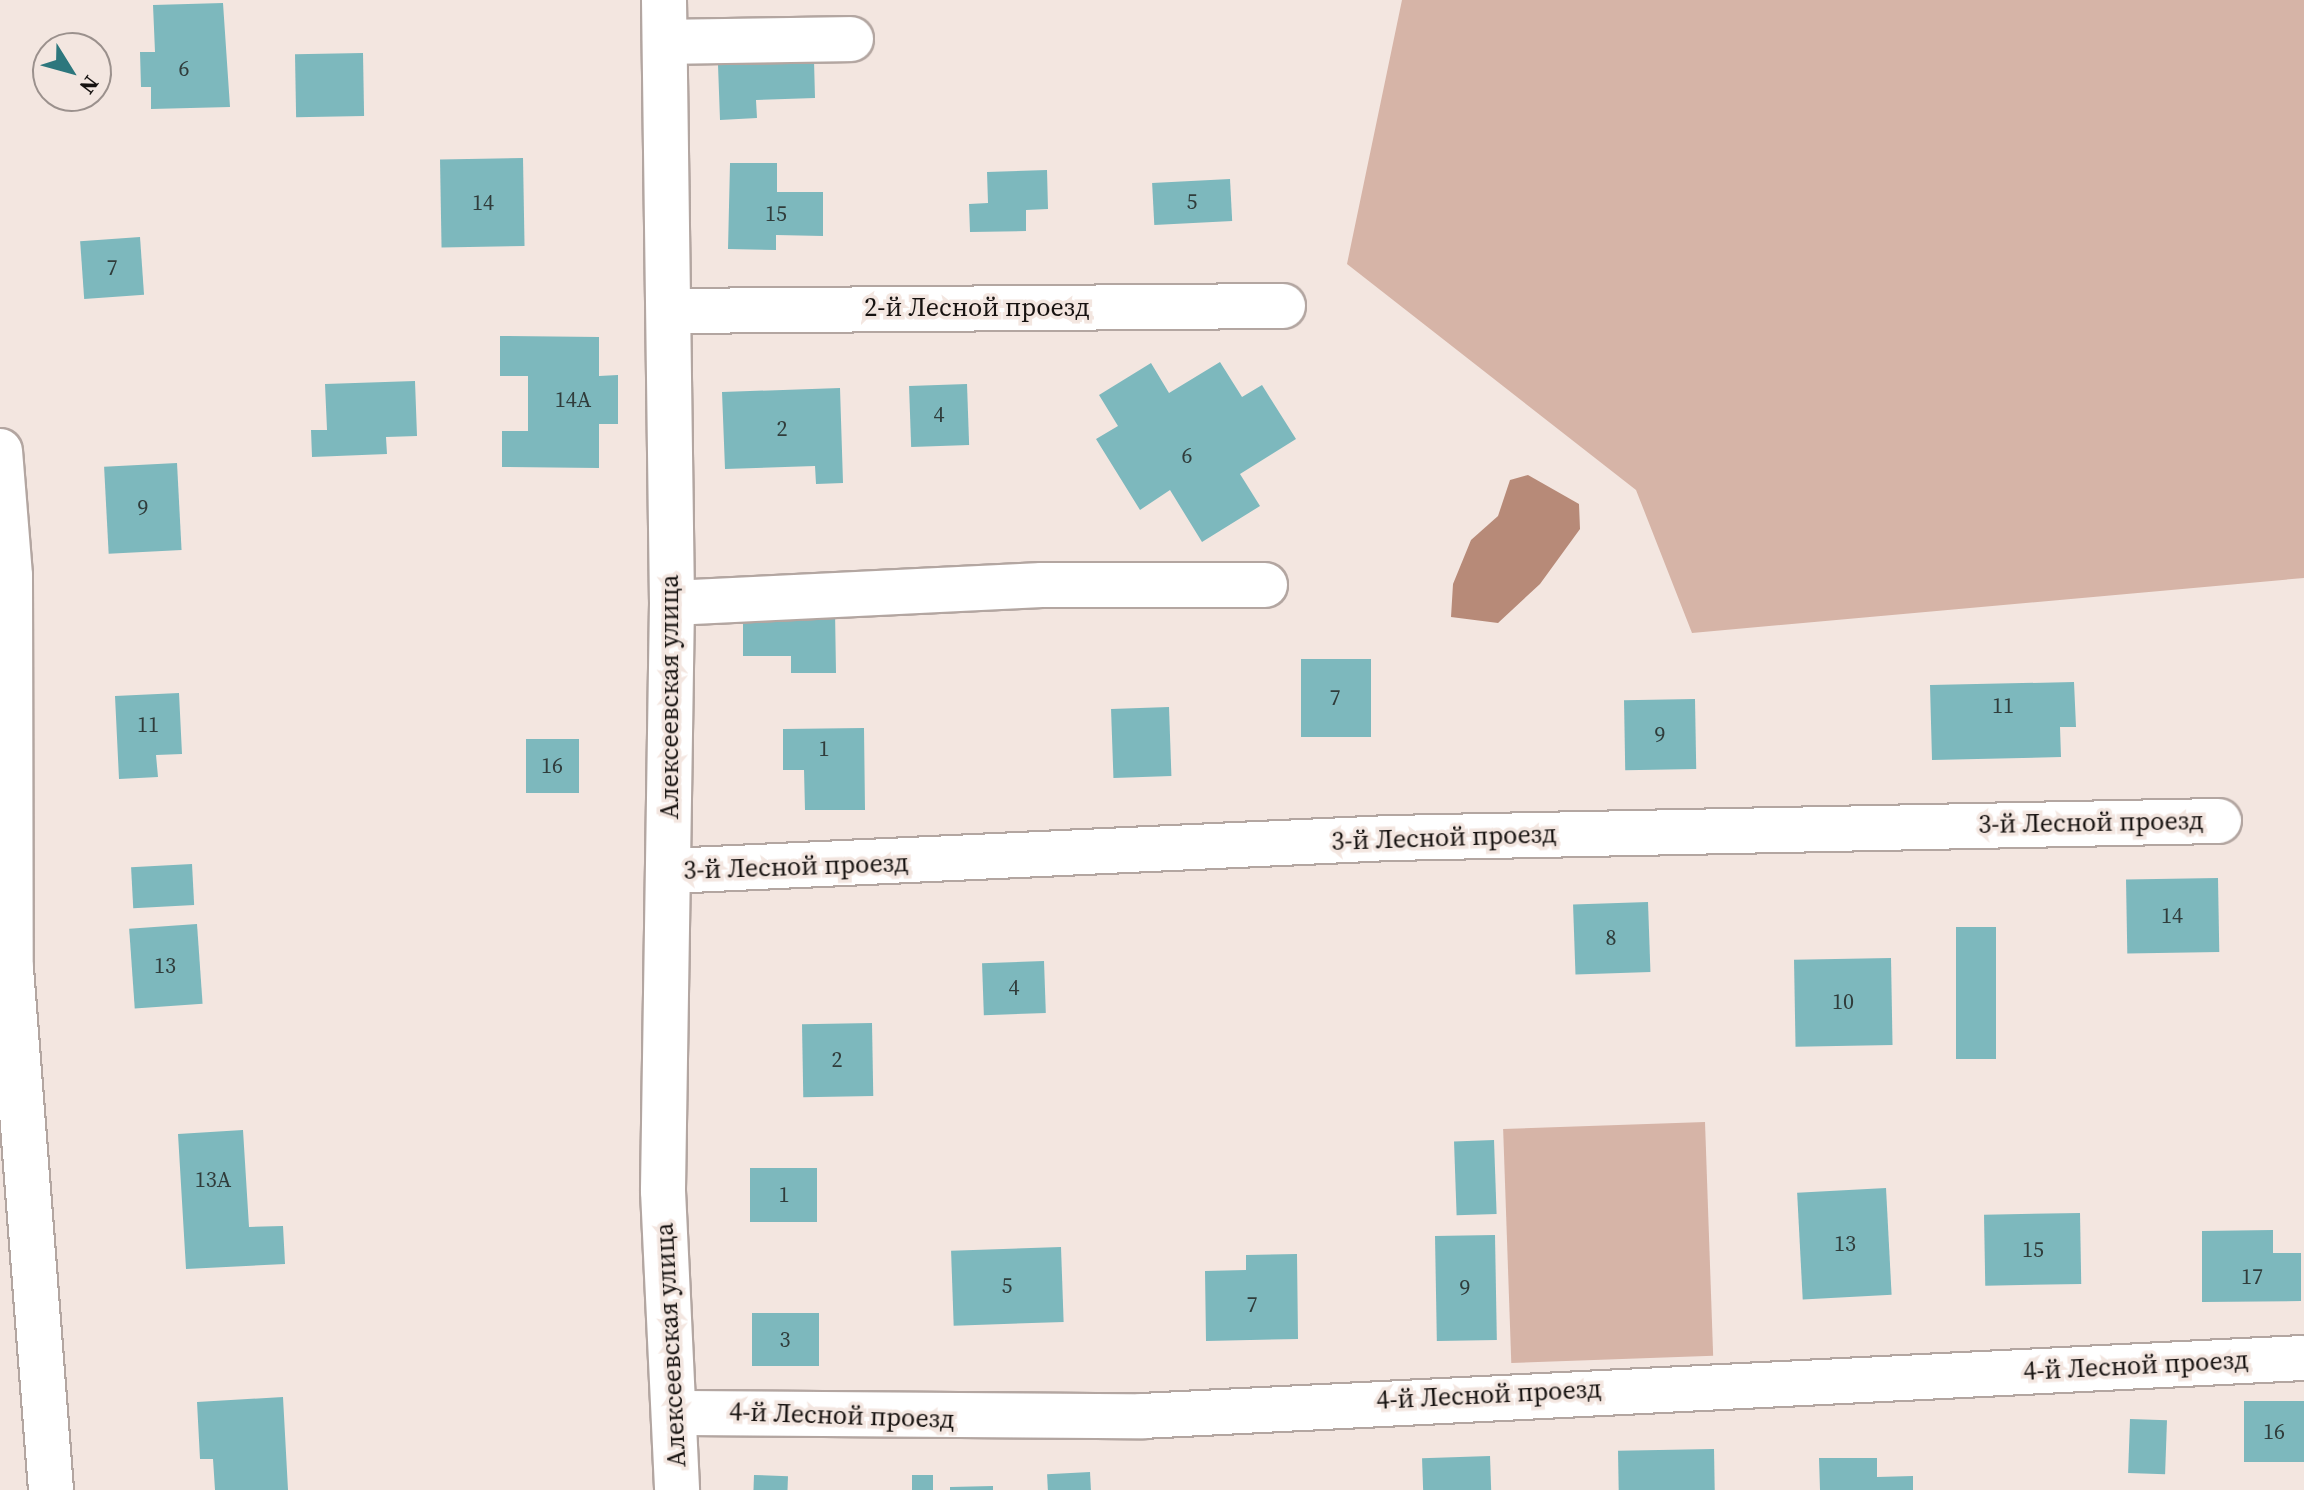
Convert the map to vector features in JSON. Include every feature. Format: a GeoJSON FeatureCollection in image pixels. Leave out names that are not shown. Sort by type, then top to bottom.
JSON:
{"type":"FeatureCollection","features":[{"type":"Feature","properties":{"kind":"street"},"geometry":{"type":"LineString","coordinates":[[665,21],[851,39]]}},
{"type":"Feature","properties":{"kind":"street","name":"Алексеевская улица"},"geometry":{"type":"LineString","coordinates":[[665,21],[672,603],[663,1191],[677,1490]]}},
{"type":"Feature","properties":{"kind":"street","name":"2-й Лесной проезд"},"geometry":{"type":"LineString","coordinates":[[670,311],[1283,306]]}},
{"type":"Feature","properties":{"kind":"street"},"geometry":{"type":"LineString","coordinates":[[0,451],[10,576],[5,969],[51,1490]]}},
{"type":"Feature","properties":{"kind":"street"},"geometry":{"type":"LineString","coordinates":[[672,603],[1042,585],[1265,585]]}},
{"type":"Feature","properties":{"kind":"street","name":"3-й Лесной проезд"},"geometry":{"type":"LineString","coordinates":[[669,871],[1391,838],[2219,821]]}},
{"type":"Feature","properties":{"kind":"street","name":"4-й Лесной проезд"},"geometry":{"type":"LineString","coordinates":[[674,1413],[1142,1416],[2304,1358]]}},
{"type":"Feature","properties":{"kind":"shaded area"},"geometry":{"type":"Polygon","coordinates":[[[1402,0],[2304,0],[2304,578],[1692,633],[1636,490],[1347,264],[1402,0]]]}},
{"type":"Feature","properties":{"kind":"shaded area"},"geometry":{"type":"Polygon","coordinates":[[[1528,475],[1579,504],[1580,529],[1540,584],[1498,623],[1451,617],[1453,584],[1471,540],[1498,516],[1510,480],[1528,475]]]}},
{"type":"Feature","properties":{"kind":"shaded area"},"geometry":{"type":"Polygon","coordinates":[[[1705,1122],[1713,1356],[1511,1363],[1503,1129],[1705,1122]]]}},
{"type":"Feature","properties":{"kind":"building"},"geometry":{"type":"Polygon","coordinates":[[[223,3],[230,107],[151,109],[151,87],[141,87],[140,52],[155,52],[153,5],[223,3]]]}},
{"type":"Feature","properties":{"kind":"building"},"geometry":{"type":"Polygon","coordinates":[[[363,53],[364,116],[296,117],[295,54],[363,53]]]}},
{"type":"Feature","properties":{"kind":"building"},"geometry":{"type":"Polygon","coordinates":[[[814,60],[815,98],[756,100],[757,118],[720,120],[718,65],[814,60]]]}},
{"type":"Feature","properties":{"kind":"building"},"geometry":{"type":"Polygon","coordinates":[[[523,158],[525,246],[442,247],[440,159],[523,158]]]}},
{"type":"Feature","properties":{"kind":"building"},"geometry":{"type":"Polygon","coordinates":[[[730,163],[777,163],[777,192],[823,192],[823,236],[776,235],[776,250],[728,249],[730,163]]]}},
{"type":"Feature","properties":{"kind":"building"},"geometry":{"type":"Polygon","coordinates":[[[1047,170],[1048,209],[1026,210],[1026,231],[970,232],[969,204],[988,203],[987,172],[1047,170]]]}},
{"type":"Feature","properties":{"kind":"building"},"geometry":{"type":"Polygon","coordinates":[[[1230,179],[1232,221],[1154,225],[1152,183],[1230,179]]]}},
{"type":"Feature","properties":{"kind":"building"},"geometry":{"type":"Polygon","coordinates":[[[140,237],[144,295],[84,299],[80,241],[140,237]]]}},
{"type":"Feature","properties":{"kind":"building"},"geometry":{"type":"Polygon","coordinates":[[[500,336],[599,337],[599,376],[618,375],[618,424],[599,424],[599,468],[502,467],[502,431],[528,431],[528,376],[500,376],[500,336]]]}},
{"type":"Feature","properties":{"kind":"building"},"geometry":{"type":"Polygon","coordinates":[[[1220,362],[1242,397],[1262,385],[1296,439],[1240,474],[1260,506],[1202,542],[1170,490],[1140,510],[1096,439],[1118,426],[1099,395],[1151,363],[1169,393],[1220,362]]]}},
{"type":"Feature","properties":{"kind":"building"},"geometry":{"type":"Polygon","coordinates":[[[415,381],[417,436],[386,437],[387,454],[312,457],[311,430],[327,430],[325,384],[415,381]]]}},
{"type":"Feature","properties":{"kind":"building"},"geometry":{"type":"Polygon","coordinates":[[[967,384],[969,445],[911,447],[909,386],[967,384]]]}},
{"type":"Feature","properties":{"kind":"building"},"geometry":{"type":"Polygon","coordinates":[[[840,388],[843,483],[816,484],[815,466],[725,469],[722,392],[840,388]]]}},
{"type":"Feature","properties":{"kind":"building"},"geometry":{"type":"Polygon","coordinates":[[[177,463],[182,550],[109,554],[104,467],[177,463]]]}},
{"type":"Feature","properties":{"kind":"building"},"geometry":{"type":"Polygon","coordinates":[[[743,610],[835,610],[836,673],[791,673],[791,656],[743,656],[743,610]]]}},
{"type":"Feature","properties":{"kind":"building"},"geometry":{"type":"Polygon","coordinates":[[[1301,659],[1371,659],[1371,737],[1301,737],[1301,659]]]}},
{"type":"Feature","properties":{"kind":"building"},"geometry":{"type":"Polygon","coordinates":[[[2074,682],[2076,727],[2060,727],[2061,757],[1932,760],[1930,685],[2074,682]]]}},
{"type":"Feature","properties":{"kind":"building"},"geometry":{"type":"Polygon","coordinates":[[[179,693],[182,754],[156,755],[158,777],[119,779],[115,696],[179,693]]]}},
{"type":"Feature","properties":{"kind":"building"},"geometry":{"type":"Polygon","coordinates":[[[1695,699],[1696,769],[1625,770],[1624,700],[1695,699]]]}},
{"type":"Feature","properties":{"kind":"building"},"geometry":{"type":"Polygon","coordinates":[[[1169,707],[1171,776],[1113,778],[1111,709],[1169,707]]]}},
{"type":"Feature","properties":{"kind":"building"},"geometry":{"type":"Polygon","coordinates":[[[864,728],[865,810],[805,810],[804,770],[783,770],[783,729],[864,728]]]}},
{"type":"Feature","properties":{"kind":"building"},"geometry":{"type":"Polygon","coordinates":[[[526,739],[579,739],[579,793],[526,793],[526,739]]]}},
{"type":"Feature","properties":{"kind":"building"},"geometry":{"type":"Polygon","coordinates":[[[192,864],[194,905],[133,908],[131,867],[192,864]]]}},
{"type":"Feature","properties":{"kind":"building"},"geometry":{"type":"Polygon","coordinates":[[[2218,878],[2219,952],[2127,954],[2126,880],[2218,878]]]}},
{"type":"Feature","properties":{"kind":"building"},"geometry":{"type":"Polygon","coordinates":[[[1648,902],[1650,972],[1575,975],[1573,905],[1648,902]]]}},
{"type":"Feature","properties":{"kind":"building"},"geometry":{"type":"Polygon","coordinates":[[[197,924],[203,1004],[135,1009],[129,929],[197,924]]]}},
{"type":"Feature","properties":{"kind":"building"},"geometry":{"type":"Polygon","coordinates":[[[1956,927],[1996,927],[1996,1059],[1956,1059],[1956,927]]]}},
{"type":"Feature","properties":{"kind":"building"},"geometry":{"type":"Polygon","coordinates":[[[1891,958],[1893,1045],[1796,1047],[1794,960],[1891,958]]]}},
{"type":"Feature","properties":{"kind":"building"},"geometry":{"type":"Polygon","coordinates":[[[1044,961],[1046,1013],[984,1015],[982,963],[1044,961]]]}},
{"type":"Feature","properties":{"kind":"building"},"geometry":{"type":"Polygon","coordinates":[[[872,1023],[873,1096],[803,1097],[802,1024],[872,1023]]]}},
{"type":"Feature","properties":{"kind":"building"},"geometry":{"type":"Polygon","coordinates":[[[243,1130],[249,1227],[283,1226],[285,1264],[186,1269],[178,1134],[243,1130]]]}},
{"type":"Feature","properties":{"kind":"building"},"geometry":{"type":"Polygon","coordinates":[[[1494,1140],[1497,1214],[1457,1215],[1454,1141],[1494,1140]]]}},
{"type":"Feature","properties":{"kind":"building"},"geometry":{"type":"Polygon","coordinates":[[[750,1168],[817,1168],[817,1222],[750,1222],[750,1168]]]}},
{"type":"Feature","properties":{"kind":"building"},"geometry":{"type":"Polygon","coordinates":[[[1886,1188],[1892,1295],[1803,1300],[1797,1193],[1886,1188]]]}},
{"type":"Feature","properties":{"kind":"building"},"geometry":{"type":"Polygon","coordinates":[[[2080,1213],[2081,1284],[1985,1286],[1984,1215],[2080,1213]]]}},
{"type":"Feature","properties":{"kind":"building"},"geometry":{"type":"Polygon","coordinates":[[[2273,1230],[2273,1253],[2301,1253],[2301,1301],[2202,1302],[2202,1231],[2273,1230]]]}},
{"type":"Feature","properties":{"kind":"building"},"geometry":{"type":"Polygon","coordinates":[[[1495,1235],[1497,1340],[1437,1341],[1435,1236],[1495,1235]]]}},
{"type":"Feature","properties":{"kind":"building"},"geometry":{"type":"Polygon","coordinates":[[[1061,1247],[1064,1322],[954,1326],[951,1251],[1061,1247]]]}},
{"type":"Feature","properties":{"kind":"building"},"geometry":{"type":"Polygon","coordinates":[[[1297,1254],[1298,1339],[1206,1341],[1205,1271],[1246,1270],[1246,1255],[1297,1254]]]}},
{"type":"Feature","properties":{"kind":"building"},"geometry":{"type":"Polygon","coordinates":[[[752,1313],[819,1313],[819,1366],[752,1366],[752,1313]]]}},
{"type":"Feature","properties":{"kind":"building"},"geometry":{"type":"Polygon","coordinates":[[[283,1397],[288,1490],[215,1490],[213,1459],[200,1459],[197,1402],[283,1397]]]}},
{"type":"Feature","properties":{"kind":"building"},"geometry":{"type":"Polygon","coordinates":[[[2244,1401],[2304,1401],[2304,1462],[2244,1462],[2244,1401]]]}},
{"type":"Feature","properties":{"kind":"building"},"geometry":{"type":"Polygon","coordinates":[[[2130,1419],[2167,1420],[2165,1474],[2128,1473],[2130,1419]]]}},
{"type":"Feature","properties":{"kind":"building"},"geometry":{"type":"Polygon","coordinates":[[[1714,1449],[1715,1490],[1619,1490],[1618,1451],[1714,1449]]]}},
{"type":"Feature","properties":{"kind":"building"},"geometry":{"type":"Polygon","coordinates":[[[1490,1456],[1491,1490],[1423,1490],[1422,1458],[1490,1456]]]}},
{"type":"Feature","properties":{"kind":"building"},"geometry":{"type":"Polygon","coordinates":[[[1819,1458],[1877,1458],[1877,1477],[1913,1476],[1913,1490],[1820,1490],[1819,1458]]]}},
{"type":"Feature","properties":{"kind":"building"},"geometry":{"type":"Polygon","coordinates":[[[1090,1472],[1091,1490],[1048,1490],[1047,1474],[1090,1472]]]}},
{"type":"Feature","properties":{"kind":"building"},"geometry":{"type":"Polygon","coordinates":[[[754,1475],[788,1476],[787,1490],[753,1490],[754,1475]]]}},
{"type":"Feature","properties":{"kind":"building"},"geometry":{"type":"Polygon","coordinates":[[[912,1475],[933,1475],[933,1490],[912,1490],[912,1475]]]}},
{"type":"Feature","properties":{"kind":"building"},"geometry":{"type":"Polygon","coordinates":[[[993,1486],[993,1490],[950,1490],[950,1487],[993,1486]]]}}]}
